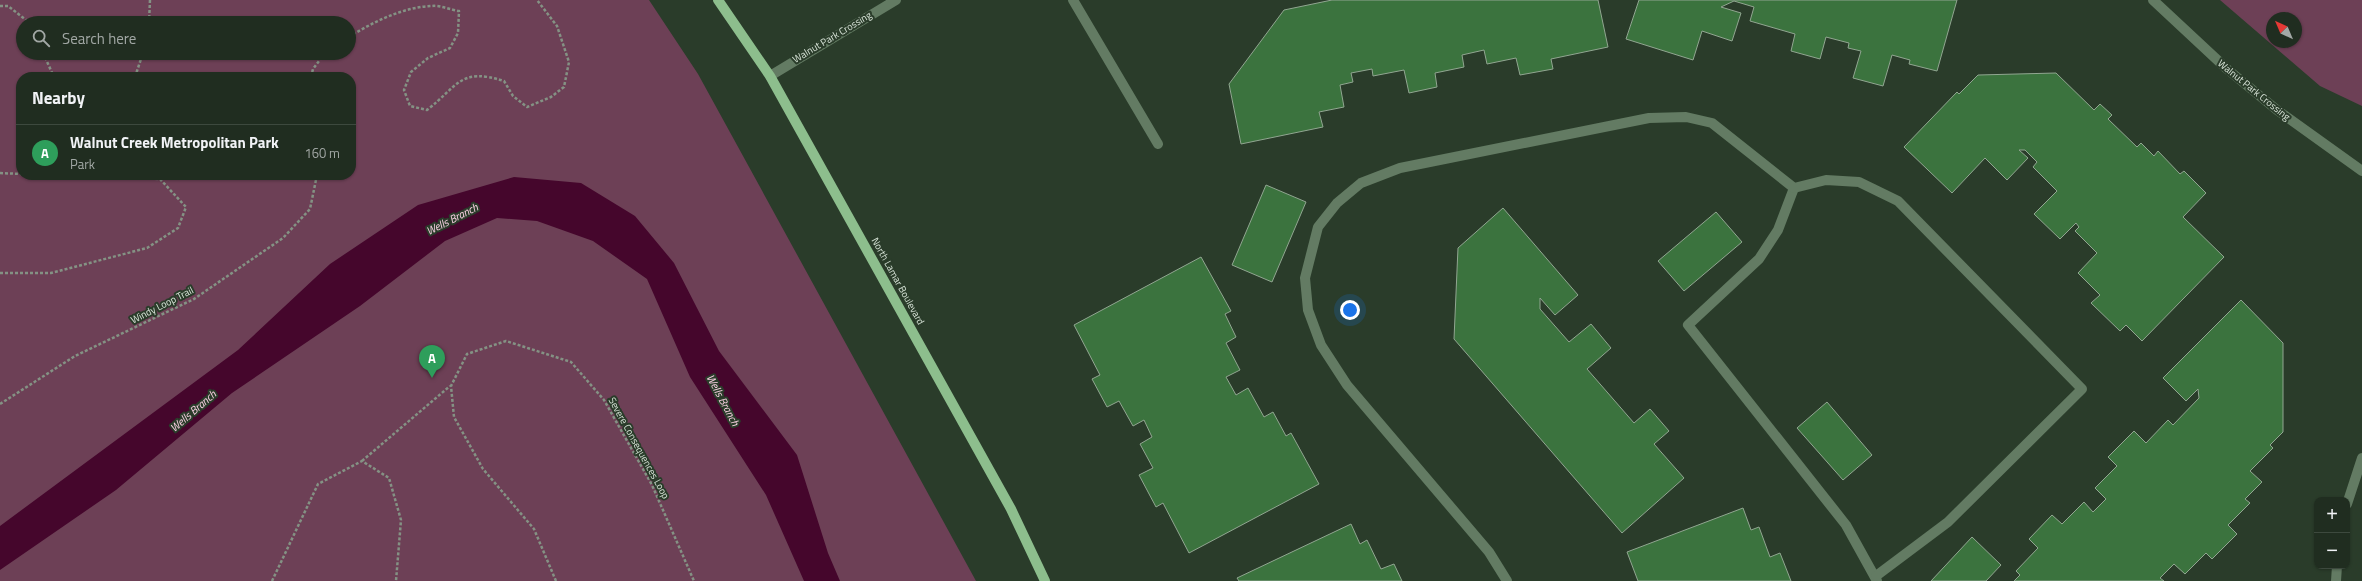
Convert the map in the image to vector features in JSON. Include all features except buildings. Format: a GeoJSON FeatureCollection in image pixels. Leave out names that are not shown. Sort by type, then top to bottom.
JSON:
{"type":"FeatureCollection","features":[{"type":"Feature","properties":{"kind":"main road","name":"North Lamar Boulevard"},"geometry":{"type":"LineString","coordinates":[[718,0],[770,76],[1007,502],[1045,581]]}},
{"type":"Feature","properties":{"kind":"street","name":"Walnut Park Crossing"},"geometry":{"type":"LineString","coordinates":[[770,76],[896,0]]}},
{"type":"Feature","properties":{"kind":"street"},"geometry":{"type":"LineString","coordinates":[[1074,0],[1158,144]]}},
{"type":"Feature","properties":{"kind":"street","name":"Walnut Park Crossing"},"geometry":{"type":"LineString","coordinates":[[2153,0],[2227,69],[2271,106],[2362,171]]}},
{"type":"Feature","properties":{"kind":"street"},"geometry":{"type":"LineString","coordinates":[[1507,581],[1489,552],[1347,385],[1321,345],[1308,310],[1305,278],[1318,227],[1337,203],[1361,183],[1400,168],[1649,118],[1686,117],[1712,123],[1794,188]]}},
{"type":"Feature","properties":{"kind":"street"},"geometry":{"type":"LineString","coordinates":[[1826,180],[1859,182],[1898,201],[2082,389],[1948,522],[1876,579],[1846,525],[1688,325],[1759,259],[1778,230],[1794,188],[1826,180]]}},
{"type":"Feature","properties":{"kind":"street"},"geometry":{"type":"LineString","coordinates":[[2349,497],[2362,458]]}},
{"type":"Feature","properties":{"kind":"street"},"geometry":{"type":"LineString","coordinates":[[2336,581],[2337,569]]}},
{"type":"Feature","properties":{"kind":"path"},"geometry":{"type":"LineString","coordinates":[[149,16],[150,0]]}},
{"type":"Feature","properties":{"kind":"path"},"geometry":{"type":"LineString","coordinates":[[356,33],[370,24],[400,13],[426,7],[433,6],[459,11],[458,33],[450,48],[428,58],[411,72],[404,90],[410,106],[427,110],[443,98],[453,86],[467,77],[485,75],[504,81],[513,96],[527,107],[551,97],[564,87],[569,62],[557,26],[537,0]]}},
{"type":"Feature","properties":{"kind":"path"},"geometry":{"type":"LineString","coordinates":[[0,6],[8,6],[21,16]]}},
{"type":"Feature","properties":{"kind":"path"},"geometry":{"type":"LineString","coordinates":[[46,60],[52,72]]}},
{"type":"Feature","properties":{"kind":"path"},"geometry":{"type":"LineString","coordinates":[[137,72],[141,60]]}},
{"type":"Feature","properties":{"kind":"path"},"geometry":{"type":"LineString","coordinates":[[312,72],[320,60]]}},
{"type":"Feature","properties":{"kind":"path"},"geometry":{"type":"LineString","coordinates":[[0,173],[16,174]]}},
{"type":"Feature","properties":{"kind":"path"},"geometry":{"type":"LineString","coordinates":[[0,273],[51,273],[147,248],[178,228],[186,207],[161,180]]}},
{"type":"Feature","properties":{"kind":"path","name":"Windy Loop Trail"},"geometry":{"type":"LineString","coordinates":[[0,404],[75,356],[194,299],[283,238],[310,208],[316,180]]}},
{"type":"Feature","properties":{"kind":"path","name":"Severe Consequences Loop"},"geometry":{"type":"LineString","coordinates":[[451,386],[467,354],[506,341],[571,362],[604,400],[641,465],[652,485],[694,581]]}},
{"type":"Feature","properties":{"kind":"path"},"geometry":{"type":"LineString","coordinates":[[272,581],[318,484],[362,461],[451,386]]}},
{"type":"Feature","properties":{"kind":"path"},"geometry":{"type":"LineString","coordinates":[[451,386],[454,417],[482,469],[534,529],[556,581]]}},
{"type":"Feature","properties":{"kind":"path"},"geometry":{"type":"LineString","coordinates":[[362,461],[389,478],[401,520],[396,581]]}},
{"type":"Feature","properties":{"kind":"shaded area"},"geometry":{"type":"Polygon","coordinates":[[[0,0],[649,0],[698,74],[976,581],[0,581],[0,0]]]}},
{"type":"Feature","properties":{"kind":"shaded area"},"geometry":{"type":"Polygon","coordinates":[[[2220,0],[2362,0],[2362,106],[2320,86],[2276,48],[2302,48],[2302,12],[2266,12],[2266,40],[2220,0]]]}},
{"type":"Feature","properties":{"kind":"water","name":"Wells Branch"},"geometry":{"type":"Polygon","coordinates":[[[514,177],[581,183],[635,216],[674,263],[719,351],[797,455],[828,553],[840,581],[804,581],[766,495],[690,377],[647,279],[593,241],[537,221],[497,218],[445,241],[360,306],[232,393],[116,490],[0,570],[0,526],[238,350],[330,264],[418,205],[514,177]]]}},
{"type":"Feature","properties":{"kind":"place","name":"Walnut Creek Metropolitan Park"},"geometry":{"type":"Point","coordinates":[432,378]}}]}
